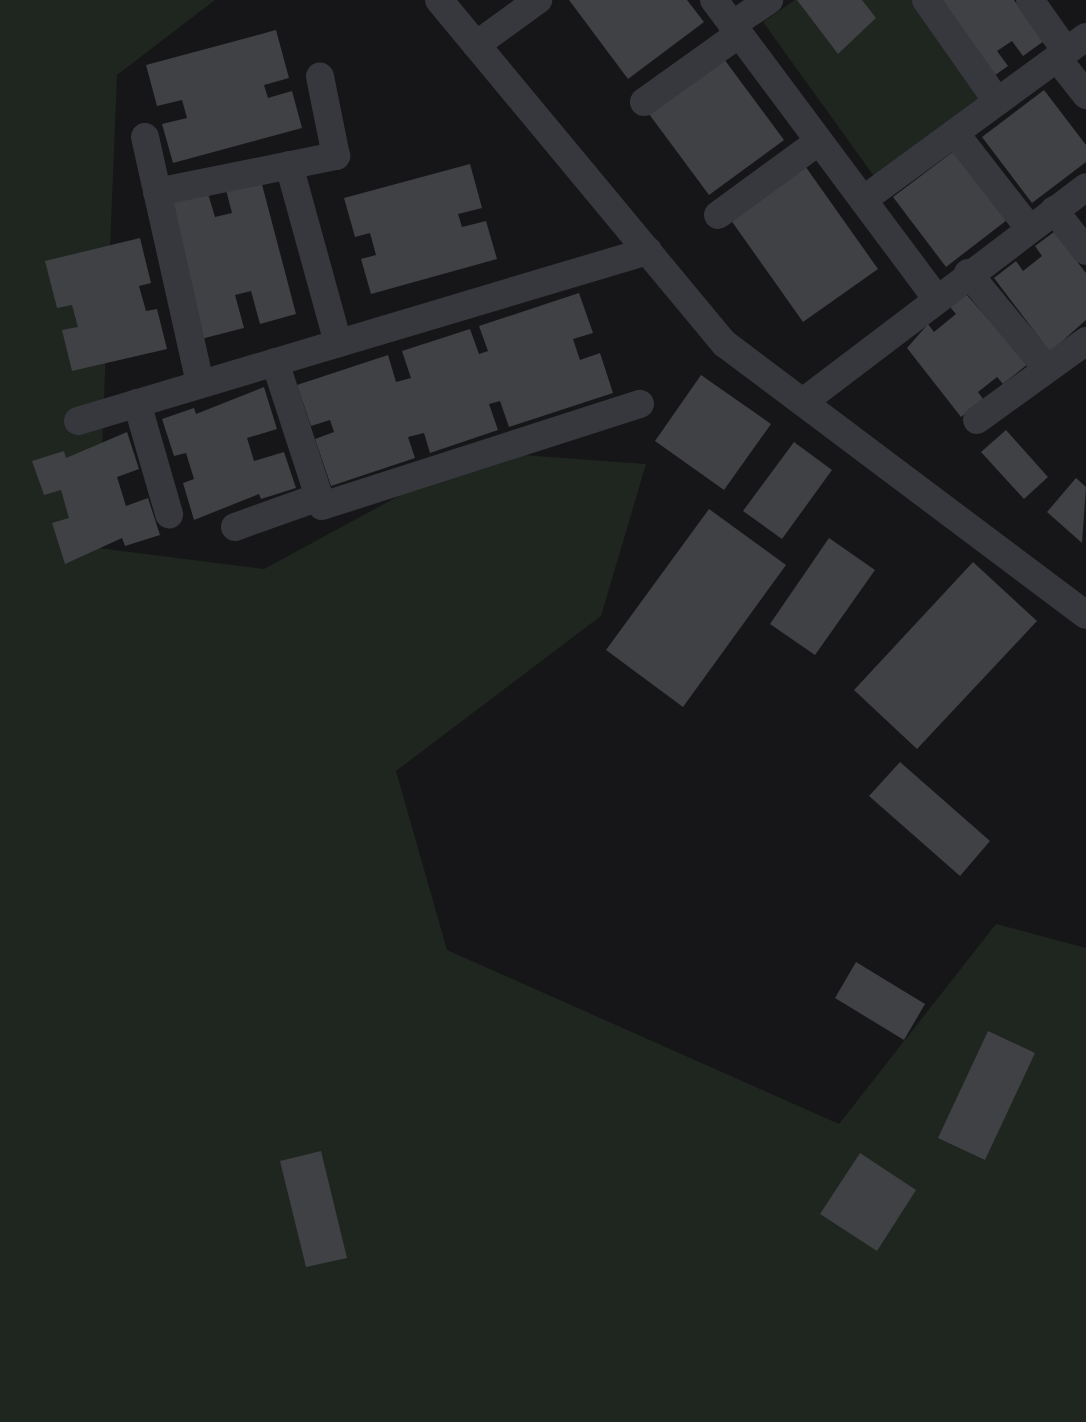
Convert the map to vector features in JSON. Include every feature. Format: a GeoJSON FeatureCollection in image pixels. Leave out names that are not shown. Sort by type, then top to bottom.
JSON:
{"type":"FeatureCollection","features":[{"type":"Feature","properties":{"kind":"street"},"geometry":{"type":"LineString","coordinates":[[439,0],[726,344],[1086,615]]}},
{"type":"Feature","properties":{"kind":"street"},"geometry":{"type":"LineString","coordinates":[[476,45],[538,0]]}},
{"type":"Feature","properties":{"kind":"street"},"geometry":{"type":"LineString","coordinates":[[714,0],[935,297]]}},
{"type":"Feature","properties":{"kind":"street"},"geometry":{"type":"LineString","coordinates":[[644,102],[769,0]]}},
{"type":"Feature","properties":{"kind":"street"},"geometry":{"type":"LineString","coordinates":[[926,0],[998,101]]}},
{"type":"Feature","properties":{"kind":"street"},"geometry":{"type":"LineString","coordinates":[[1030,0],[1070,49],[1086,95]]}},
{"type":"Feature","properties":{"kind":"street"},"geometry":{"type":"LineString","coordinates":[[863,200],[1070,49]]}},
{"type":"Feature","properties":{"kind":"street"},"geometry":{"type":"LineString","coordinates":[[157,192],[336,156],[320,77]]}},
{"type":"Feature","properties":{"kind":"street"},"geometry":{"type":"LineString","coordinates":[[955,133],[1029,228]]}},
{"type":"Feature","properties":{"kind":"street"},"geometry":{"type":"LineString","coordinates":[[145,137],[200,384]]}},
{"type":"Feature","properties":{"kind":"street"},"geometry":{"type":"LineString","coordinates":[[718,215],[819,141]]}},
{"type":"Feature","properties":{"kind":"street"},"geometry":{"type":"LineString","coordinates":[[289,165],[338,343]]}},
{"type":"Feature","properties":{"kind":"street"},"geometry":{"type":"LineString","coordinates":[[802,402],[935,297],[1086,187]]}},
{"type":"Feature","properties":{"kind":"street"},"geometry":{"type":"LineString","coordinates":[[1054,210],[1086,251]]}},
{"type":"Feature","properties":{"kind":"street"},"geometry":{"type":"LineString","coordinates":[[78,421],[648,251]]}},
{"type":"Feature","properties":{"kind":"street"},"geometry":{"type":"LineString","coordinates":[[968,273],[1047,369]]}},
{"type":"Feature","properties":{"kind":"street"},"geometry":{"type":"LineString","coordinates":[[977,420],[1086,340]]}},
{"type":"Feature","properties":{"kind":"street"},"geometry":{"type":"LineString","coordinates":[[274,362],[322,506],[640,404]]}},
{"type":"Feature","properties":{"kind":"street"},"geometry":{"type":"LineString","coordinates":[[137,403],[169,514]]}},
{"type":"Feature","properties":{"kind":"street"},"geometry":{"type":"LineString","coordinates":[[235,527],[319,497]]}},
{"type":"Feature","properties":{"kind":"shaded area"},"geometry":{"type":"Polygon","coordinates":[[[0,0],[215,0],[117,75],[98,548],[264,569],[480,452],[646,464],[601,616],[396,771],[447,950],[839,1124],[996,924],[1086,948],[1086,1422],[0,1422],[0,0]]]}},
{"type":"Feature","properties":{"kind":"shaded area"},"geometry":{"type":"Polygon","coordinates":[[[795,0],[914,0],[983,98],[876,179],[763,22],[795,0]]]}},
{"type":"Feature","properties":{"kind":"building"},"geometry":{"type":"Polygon","coordinates":[[[569,0],[687,0],[704,22],[628,79],[569,0]]]}},
{"type":"Feature","properties":{"kind":"building"},"geometry":{"type":"Polygon","coordinates":[[[797,0],[862,0],[876,18],[838,54],[797,0]]]}},
{"type":"Feature","properties":{"kind":"building"},"geometry":{"type":"Polygon","coordinates":[[[935,0],[1014,0],[1044,41],[1023,56],[1012,41],[997,51],[1008,66],[991,78],[935,0]]]}},
{"type":"Feature","properties":{"kind":"building"},"geometry":{"type":"Polygon","coordinates":[[[276,30],[289,78],[264,85],[268,98],[292,91],[302,128],[173,163],[162,124],[187,118],[182,100],[157,106],[146,65],[276,30]]]}},
{"type":"Feature","properties":{"kind":"building"},"geometry":{"type":"Polygon","coordinates":[[[721,55],[784,140],[709,195],[646,110],[721,55]]]}},
{"type":"Feature","properties":{"kind":"building"},"geometry":{"type":"Polygon","coordinates":[[[1044,90],[1086,145],[1086,162],[1032,203],[982,137],[1044,90]]]}},
{"type":"Feature","properties":{"kind":"building"},"geometry":{"type":"Polygon","coordinates":[[[954,151],[1007,220],[946,267],[893,197],[954,151]]]}},
{"type":"Feature","properties":{"kind":"building"},"geometry":{"type":"Polygon","coordinates":[[[803,163],[878,269],[803,322],[728,216],[803,163]]]}},
{"type":"Feature","properties":{"kind":"building"},"geometry":{"type":"Polygon","coordinates":[[[470,164],[482,208],[458,214],[462,227],[486,221],[497,259],[371,294],[361,259],[376,255],[370,233],[355,237],[344,198],[470,164]]]}},
{"type":"Feature","properties":{"kind":"building"},"geometry":{"type":"Polygon","coordinates":[[[259,173],[296,314],[260,324],[251,291],[235,295],[244,328],[197,340],[159,199],[206,187],[215,217],[232,213],[224,182],[259,173]]]}},
{"type":"Feature","properties":{"kind":"building"},"geometry":{"type":"Polygon","coordinates":[[[1054,232],[1086,273],[1086,320],[1050,352],[994,278],[1016,261],[1023,271],[1042,256],[1035,246],[1054,232]]]}},
{"type":"Feature","properties":{"kind":"building"},"geometry":{"type":"Polygon","coordinates":[[[140,238],[151,283],[139,286],[146,311],[157,309],[167,349],[72,371],[62,330],[78,327],[72,305],[57,308],[45,261],[140,238]]]}},
{"type":"Feature","properties":{"kind":"building"},"geometry":{"type":"Polygon","coordinates":[[[579,293],[593,333],[573,339],[580,360],[600,353],[613,393],[509,427],[500,401],[489,404],[498,430],[430,453],[424,433],[408,437],[415,458],[331,486],[315,439],[334,432],[330,420],[311,426],[297,385],[388,355],[396,382],[411,378],[402,351],[470,329],[479,354],[488,351],[479,326],[579,293]]]}},
{"type":"Feature","properties":{"kind":"building"},"geometry":{"type":"Polygon","coordinates":[[[966,294],[1028,364],[1003,384],[997,377],[978,392],[983,399],[961,417],[907,348],[928,324],[934,332],[956,314],[950,307],[966,294]]]}},
{"type":"Feature","properties":{"kind":"building"},"geometry":{"type":"Polygon","coordinates":[[[701,375],[771,424],[724,490],[655,441],[701,375]]]}},
{"type":"Feature","properties":{"kind":"building"},"geometry":{"type":"Polygon","coordinates":[[[264,387],[277,429],[247,438],[254,461],[284,452],[296,488],[261,499],[259,494],[194,520],[183,483],[194,479],[186,453],[174,456],[162,419],[194,408],[196,414],[264,387]]]}},
{"type":"Feature","properties":{"kind":"building"},"geometry":{"type":"Polygon","coordinates":[[[1006,430],[1048,477],[1024,499],[981,452],[1006,430]]]}},
{"type":"Feature","properties":{"kind":"building"},"geometry":{"type":"Polygon","coordinates":[[[127,432],[139,469],[117,477],[126,506],[148,498],[160,535],[125,546],[122,538],[65,564],[52,523],[69,518],[61,490],[44,495],[32,461],[64,451],[66,458],[127,432]]]}},
{"type":"Feature","properties":{"kind":"building"},"geometry":{"type":"Polygon","coordinates":[[[794,442],[832,470],[782,539],[743,511],[794,442]]]}},
{"type":"Feature","properties":{"kind":"building"},"geometry":{"type":"Polygon","coordinates":[[[1076,478],[1086,487],[1082,543],[1047,512],[1076,478]]]}},
{"type":"Feature","properties":{"kind":"building"},"geometry":{"type":"Polygon","coordinates":[[[709,509],[786,565],[683,707],[606,650],[709,509]]]}},
{"type":"Feature","properties":{"kind":"building"},"geometry":{"type":"Polygon","coordinates":[[[829,538],[875,570],[815,655],[770,624],[829,538]]]}},
{"type":"Feature","properties":{"kind":"building"},"geometry":{"type":"Polygon","coordinates":[[[973,562],[1037,621],[917,749],[854,690],[973,562]]]}},
{"type":"Feature","properties":{"kind":"building"},"geometry":{"type":"Polygon","coordinates":[[[900,762],[990,841],[960,876],[869,796],[900,762]]]}},
{"type":"Feature","properties":{"kind":"building"},"geometry":{"type":"Polygon","coordinates":[[[856,962],[925,1004],[904,1040],[835,998],[856,962]]]}},
{"type":"Feature","properties":{"kind":"building"},"geometry":{"type":"Polygon","coordinates":[[[988,1031],[1035,1053],[985,1160],[938,1138],[988,1031]]]}},
{"type":"Feature","properties":{"kind":"building"},"geometry":{"type":"Polygon","coordinates":[[[321,1151],[347,1258],[306,1267],[280,1161],[321,1151]]]}},
{"type":"Feature","properties":{"kind":"building"},"geometry":{"type":"Polygon","coordinates":[[[860,1153],[916,1190],[877,1251],[820,1214],[860,1153]]]}}]}
